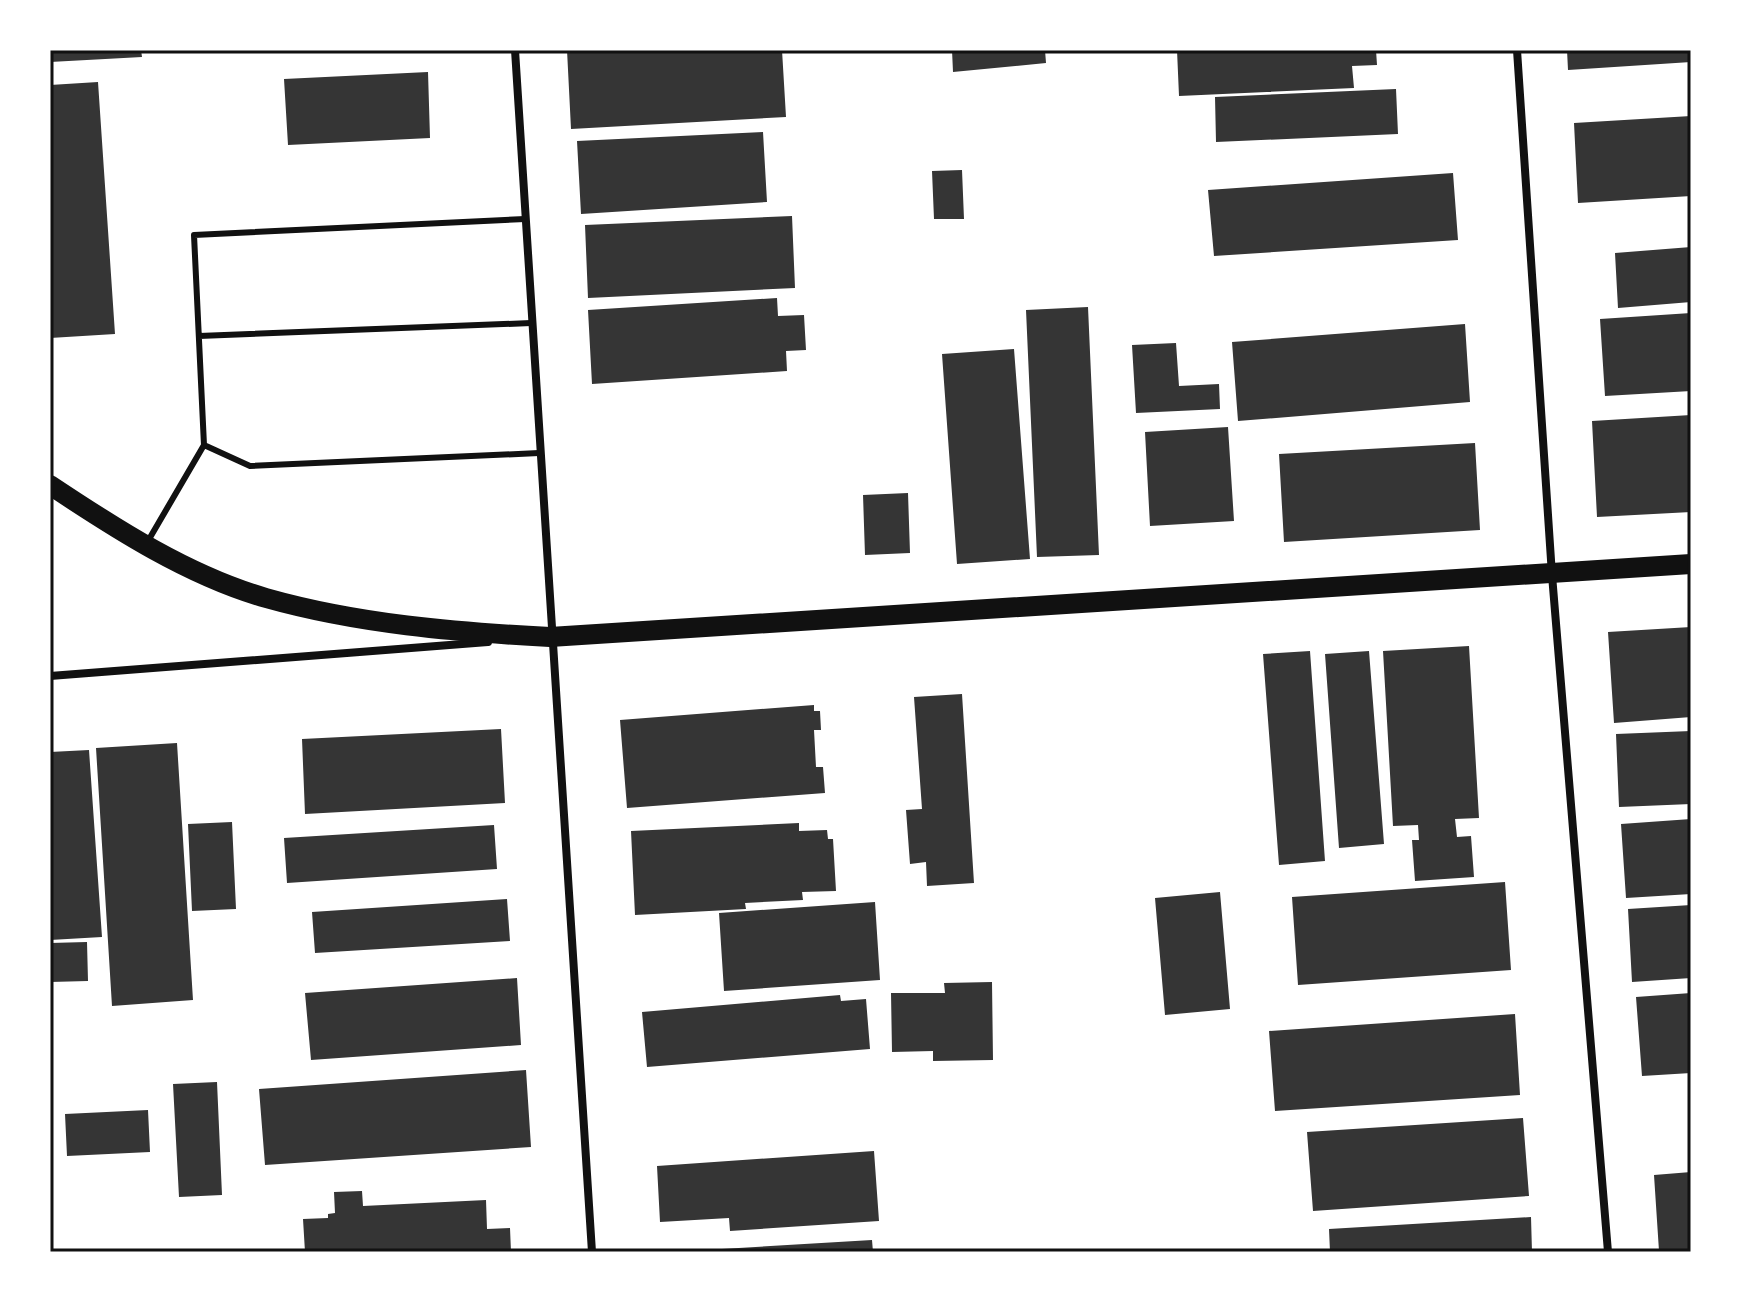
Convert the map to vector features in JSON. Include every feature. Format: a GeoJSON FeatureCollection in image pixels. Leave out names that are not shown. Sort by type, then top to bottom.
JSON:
{"type":"FeatureCollection","features":[{"type":"Feature","properties":{"kind":"main road"},"geometry":{"type":"LineString","coordinates":[[50,485],[105,522],[185,565],[265,597],[444,631],[550,637],[1691,564]]}},
{"type":"Feature","properties":{"kind":"street"},"geometry":{"type":"LineString","coordinates":[[515,50],[550,637],[592,1252]]}},
{"type":"Feature","properties":{"kind":"street"},"geometry":{"type":"LineString","coordinates":[[1517,50],[1552,575],[1608,1252]]}},
{"type":"Feature","properties":{"kind":"street"},"geometry":{"type":"LineString","coordinates":[[50,676],[550,637]]}},
{"type":"Feature","properties":{"kind":"lane"},"geometry":{"type":"LineString","coordinates":[[146,544],[204,445],[194,235],[525,219]]}},
{"type":"Feature","properties":{"kind":"lane"},"geometry":{"type":"LineString","coordinates":[[199,336],[531,323]]}},
{"type":"Feature","properties":{"kind":"lane"},"geometry":{"type":"LineString","coordinates":[[204,445],[250,466],[539,453]]}},
{"type":"Feature","properties":{"kind":"building"},"geometry":{"type":"Polygon","coordinates":[[[50,50],[141,50],[142,57],[50,62],[50,50]]]}},
{"type":"Feature","properties":{"kind":"building"},"geometry":{"type":"Polygon","coordinates":[[[567,50],[782,50],[786,117],[571,129],[567,50]]]}},
{"type":"Feature","properties":{"kind":"building"},"geometry":{"type":"Polygon","coordinates":[[[952,50],[1045,50],[1046,63],[953,72],[952,50]]]}},
{"type":"Feature","properties":{"kind":"building"},"geometry":{"type":"Polygon","coordinates":[[[1177,50],[1376,50],[1377,65],[1352,66],[1354,88],[1179,96],[1177,50]]]}},
{"type":"Feature","properties":{"kind":"building"},"geometry":{"type":"Polygon","coordinates":[[[1567,50],[1691,50],[1691,62],[1568,70],[1567,50]]]}},
{"type":"Feature","properties":{"kind":"building"},"geometry":{"type":"Polygon","coordinates":[[[428,72],[430,138],[288,145],[284,79],[428,72]]]}},
{"type":"Feature","properties":{"kind":"building"},"geometry":{"type":"Polygon","coordinates":[[[98,82],[115,334],[50,338],[50,85],[98,82]]]}},
{"type":"Feature","properties":{"kind":"building"},"geometry":{"type":"Polygon","coordinates":[[[1396,89],[1398,134],[1216,142],[1215,97],[1396,89]]]}},
{"type":"Feature","properties":{"kind":"building"},"geometry":{"type":"Polygon","coordinates":[[[1691,116],[1691,196],[1578,203],[1574,123],[1691,116]]]}},
{"type":"Feature","properties":{"kind":"building"},"geometry":{"type":"Polygon","coordinates":[[[763,132],[767,202],[581,214],[577,141],[763,132]]]}},
{"type":"Feature","properties":{"kind":"building"},"geometry":{"type":"Polygon","coordinates":[[[962,170],[964,219],[934,219],[932,171],[962,170]]]}},
{"type":"Feature","properties":{"kind":"building"},"geometry":{"type":"Polygon","coordinates":[[[1453,173],[1458,240],[1214,256],[1208,190],[1453,173]]]}},
{"type":"Feature","properties":{"kind":"building"},"geometry":{"type":"Polygon","coordinates":[[[792,216],[795,288],[588,298],[585,225],[792,216]]]}},
{"type":"Feature","properties":{"kind":"building"},"geometry":{"type":"Polygon","coordinates":[[[1691,247],[1691,302],[1618,308],[1615,253],[1691,247]]]}},
{"type":"Feature","properties":{"kind":"building"},"geometry":{"type":"Polygon","coordinates":[[[777,298],[778,316],[804,315],[806,350],[786,351],[787,371],[592,384],[588,310],[777,298]]]}},
{"type":"Feature","properties":{"kind":"building"},"geometry":{"type":"Polygon","coordinates":[[[1088,307],[1099,555],[1037,557],[1026,310],[1088,307]]]}},
{"type":"Feature","properties":{"kind":"building"},"geometry":{"type":"Polygon","coordinates":[[[1691,313],[1691,391],[1605,396],[1600,319],[1691,313]]]}},
{"type":"Feature","properties":{"kind":"building"},"geometry":{"type":"Polygon","coordinates":[[[1465,324],[1470,402],[1238,421],[1232,342],[1465,324]]]}},
{"type":"Feature","properties":{"kind":"building"},"geometry":{"type":"Polygon","coordinates":[[[1176,343],[1179,386],[1219,384],[1220,409],[1136,413],[1132,345],[1176,343]]]}},
{"type":"Feature","properties":{"kind":"building"},"geometry":{"type":"Polygon","coordinates":[[[1014,349],[1030,559],[957,564],[942,354],[1014,349]]]}},
{"type":"Feature","properties":{"kind":"building"},"geometry":{"type":"Polygon","coordinates":[[[1691,415],[1691,512],[1597,517],[1592,421],[1691,415]]]}},
{"type":"Feature","properties":{"kind":"building"},"geometry":{"type":"Polygon","coordinates":[[[1228,427],[1234,521],[1150,526],[1145,432],[1228,427]]]}},
{"type":"Feature","properties":{"kind":"building"},"geometry":{"type":"Polygon","coordinates":[[[1475,443],[1480,530],[1284,542],[1279,454],[1475,443]]]}},
{"type":"Feature","properties":{"kind":"building"},"geometry":{"type":"Polygon","coordinates":[[[908,493],[910,553],[865,555],[863,495],[908,493]]]}},
{"type":"Feature","properties":{"kind":"building"},"geometry":{"type":"Polygon","coordinates":[[[1691,627],[1691,717],[1614,723],[1608,632],[1691,627]]]}},
{"type":"Feature","properties":{"kind":"building"},"geometry":{"type":"Polygon","coordinates":[[[1469,646],[1479,818],[1455,819],[1457,837],[1471,836],[1474,877],[1415,881],[1412,840],[1419,840],[1418,825],[1393,826],[1383,651],[1469,646]]]}},
{"type":"Feature","properties":{"kind":"building"},"geometry":{"type":"Polygon","coordinates":[[[1310,651],[1325,861],[1279,865],[1263,654],[1310,651]]]}},
{"type":"Feature","properties":{"kind":"building"},"geometry":{"type":"Polygon","coordinates":[[[1369,651],[1384,844],[1339,848],[1325,654],[1369,651]]]}},
{"type":"Feature","properties":{"kind":"building"},"geometry":{"type":"Polygon","coordinates":[[[962,694],[974,883],[927,886],[926,862],[910,864],[906,810],[922,809],[914,697],[962,694]]]}},
{"type":"Feature","properties":{"kind":"building"},"geometry":{"type":"Polygon","coordinates":[[[814,705],[814,711],[820,711],[821,730],[814,730],[816,767],[823,767],[825,793],[627,808],[620,720],[814,705]]]}},
{"type":"Feature","properties":{"kind":"building"},"geometry":{"type":"Polygon","coordinates":[[[501,729],[505,803],[305,814],[302,739],[501,729]]]}},
{"type":"Feature","properties":{"kind":"building"},"geometry":{"type":"Polygon","coordinates":[[[1691,731],[1691,804],[1619,807],[1616,734],[1691,731]]]}},
{"type":"Feature","properties":{"kind":"building"},"geometry":{"type":"Polygon","coordinates":[[[177,743],[193,1000],[112,1006],[96,748],[177,743]]]}},
{"type":"Feature","properties":{"kind":"building"},"geometry":{"type":"Polygon","coordinates":[[[89,750],[102,937],[50,940],[50,752],[89,750]]]}},
{"type":"Feature","properties":{"kind":"building"},"geometry":{"type":"Polygon","coordinates":[[[1691,819],[1691,894],[1626,898],[1621,824],[1691,819]]]}},
{"type":"Feature","properties":{"kind":"building"},"geometry":{"type":"Polygon","coordinates":[[[232,822],[236,909],[192,911],[188,824],[232,822]]]}},
{"type":"Feature","properties":{"kind":"building"},"geometry":{"type":"Polygon","coordinates":[[[799,823],[799,831],[827,830],[828,839],[833,839],[836,891],[802,892],[803,900],[745,903],[746,909],[635,915],[631,831],[799,823]]]}},
{"type":"Feature","properties":{"kind":"building"},"geometry":{"type":"Polygon","coordinates":[[[494,825],[497,869],[287,883],[284,838],[494,825]]]}},
{"type":"Feature","properties":{"kind":"building"},"geometry":{"type":"Polygon","coordinates":[[[1505,882],[1511,970],[1298,985],[1292,897],[1505,882]]]}},
{"type":"Feature","properties":{"kind":"building"},"geometry":{"type":"Polygon","coordinates":[[[1220,892],[1230,1009],[1165,1015],[1155,898],[1220,892]]]}},
{"type":"Feature","properties":{"kind":"building"},"geometry":{"type":"Polygon","coordinates":[[[507,899],[510,941],[315,953],[312,912],[507,899]]]}},
{"type":"Feature","properties":{"kind":"building"},"geometry":{"type":"Polygon","coordinates":[[[875,902],[880,980],[724,991],[719,913],[875,902]]]}},
{"type":"Feature","properties":{"kind":"building"},"geometry":{"type":"Polygon","coordinates":[[[1691,905],[1691,978],[1632,982],[1628,909],[1691,905]]]}},
{"type":"Feature","properties":{"kind":"building"},"geometry":{"type":"Polygon","coordinates":[[[87,942],[88,981],[50,982],[50,943],[87,942]]]}},
{"type":"Feature","properties":{"kind":"building"},"geometry":{"type":"Polygon","coordinates":[[[517,978],[521,1045],[311,1060],[305,993],[517,978]]]}},
{"type":"Feature","properties":{"kind":"building"},"geometry":{"type":"Polygon","coordinates":[[[992,982],[993,1060],[933,1061],[933,1051],[892,1052],[891,993],[945,993],[944,983],[992,982]]]}},
{"type":"Feature","properties":{"kind":"building"},"geometry":{"type":"Polygon","coordinates":[[[1691,993],[1691,1073],[1642,1076],[1636,997],[1691,993]]]}},
{"type":"Feature","properties":{"kind":"building"},"geometry":{"type":"Polygon","coordinates":[[[840,995],[841,1001],[866,999],[870,1049],[647,1067],[642,1012],[840,995]]]}},
{"type":"Feature","properties":{"kind":"building"},"geometry":{"type":"Polygon","coordinates":[[[1515,1014],[1520,1095],[1275,1111],[1269,1031],[1515,1014]]]}},
{"type":"Feature","properties":{"kind":"building"},"geometry":{"type":"Polygon","coordinates":[[[526,1070],[531,1147],[265,1165],[259,1089],[526,1070]]]}},
{"type":"Feature","properties":{"kind":"building"},"geometry":{"type":"Polygon","coordinates":[[[217,1082],[222,1195],[179,1197],[173,1084],[217,1082]]]}},
{"type":"Feature","properties":{"kind":"building"},"geometry":{"type":"Polygon","coordinates":[[[148,1110],[150,1152],[67,1156],[65,1114],[148,1110]]]}},
{"type":"Feature","properties":{"kind":"building"},"geometry":{"type":"Polygon","coordinates":[[[1523,1118],[1529,1196],[1313,1211],[1307,1132],[1523,1118]]]}},
{"type":"Feature","properties":{"kind":"building"},"geometry":{"type":"Polygon","coordinates":[[[874,1151],[879,1221],[730,1231],[729,1218],[660,1222],[657,1166],[874,1151]]]}},
{"type":"Feature","properties":{"kind":"building"},"geometry":{"type":"Polygon","coordinates":[[[1691,1172],[1691,1249],[1659,1251],[1654,1175],[1691,1172]]]}},
{"type":"Feature","properties":{"kind":"building"},"geometry":{"type":"Polygon","coordinates":[[[362,1191],[363,1206],[486,1200],[487,1229],[510,1228],[511,1252],[305,1252],[303,1219],[328,1218],[328,1214],[335,1213],[334,1192],[362,1191]]]}},
{"type":"Feature","properties":{"kind":"building"},"geometry":{"type":"Polygon","coordinates":[[[1531,1217],[1532,1252],[1330,1252],[1329,1229],[1531,1217]]]}},
{"type":"Feature","properties":{"kind":"building"},"geometry":{"type":"Polygon","coordinates":[[[872,1240],[873,1252],[705,1252],[705,1250],[872,1240]]]}}]}
